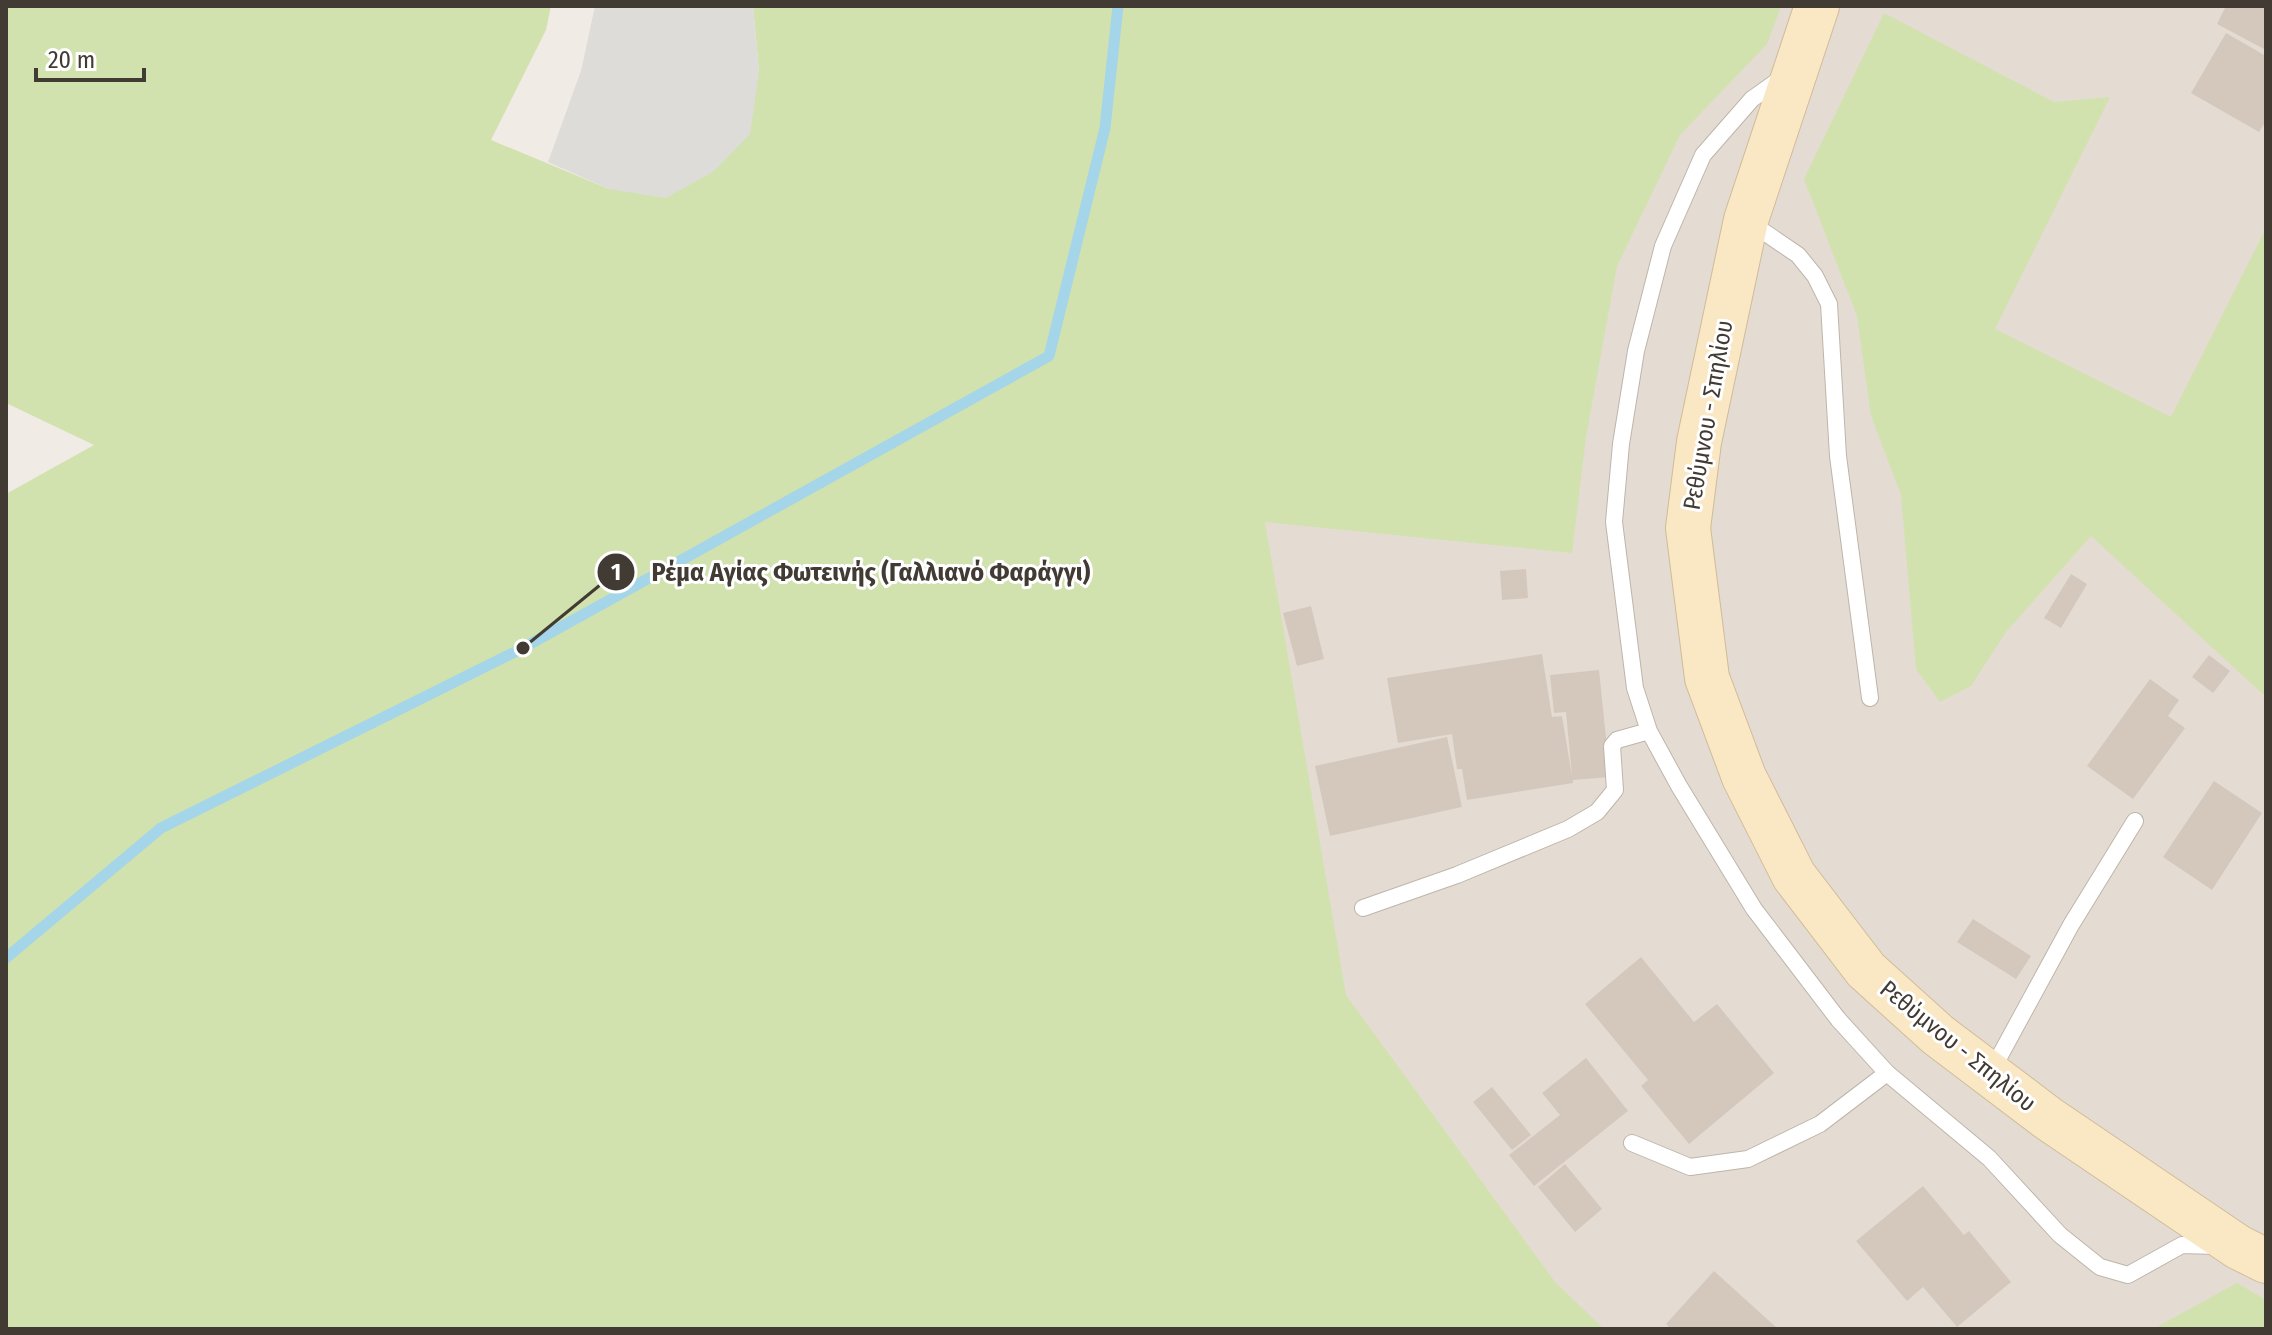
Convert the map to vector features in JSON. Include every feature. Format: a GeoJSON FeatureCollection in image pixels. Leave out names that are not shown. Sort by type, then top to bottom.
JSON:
{"type":"FeatureCollection","features":[{"type":"Feature","properties":{"kind":"main road","name":"Ρεθύμνου - Σπηλίου"},"geometry":{"type":"LineString","coordinates":[[1817,6],[1746,220],[1699,442],[1688,528],[1707,678],[1744,777],[1794,876],[1866,970],[1938,1035],[2049,1119],[2252,1254]]}},
{"type":"Feature","properties":{"kind":"lane"},"geometry":{"type":"LineString","coordinates":[[1795,68],[1752,99],[1703,155],[1663,246],[1636,351],[1621,444],[1614,522],[1635,688],[1649,731],[1754,909],[1838,1019],[1887,1073],[1989,1158],[2060,1235],[2100,1267],[2128,1275],[2182,1245],[2252,1254]]}},
{"type":"Feature","properties":{"kind":"lane"},"geometry":{"type":"LineString","coordinates":[[1746,220],[1798,255],[1815,276],[1829,304],[1838,456],[1870,698]]}},
{"type":"Feature","properties":{"kind":"lane"},"geometry":{"type":"LineString","coordinates":[[1363,908],[1457,875],[1568,829],[1597,812],[1615,790],[1612,746],[1617,740],[1649,731]]}},
{"type":"Feature","properties":{"kind":"lane"},"geometry":{"type":"LineString","coordinates":[[1990,1073],[2071,925],[2135,821]]}},
{"type":"Feature","properties":{"kind":"lane"},"geometry":{"type":"LineString","coordinates":[[1632,1143],[1690,1167],[1748,1159],[1820,1124],[1887,1073]]}},
{"type":"Feature","properties":{"kind":"shaded area"},"geometry":{"type":"Polygon","coordinates":[[[595,6],[753,6],[759,71],[750,134],[714,171],[666,198],[609,189],[548,162],[581,71],[595,6]]]}},
{"type":"Feature","properties":{"kind":"shaded area"},"geometry":{"type":"Polygon","coordinates":[[[1315,6],[2266,6],[2266,1329],[221,1329],[1315,6]]]}},
{"type":"Feature","properties":{"kind":"green space"},"geometry":{"type":"Polygon","coordinates":[[[6,6],[551,6],[546,30],[491,140],[609,189],[759,71],[753,6],[1781,6],[1767,44],[1680,135],[1617,266],[1586,437],[1572,553],[1265,522],[1346,995],[1555,1282],[1604,1329],[6,1329],[6,494],[94,445],[6,403],[6,6]]]}},
{"type":"Feature","properties":{"kind":"green space"},"geometry":{"type":"Polygon","coordinates":[[[1884,13],[2054,102],[2110,97],[1995,329],[2171,417],[2266,228],[2266,697],[2091,536],[2006,632],[1971,686],[1940,702],[1916,669],[1901,495],[1871,416],[1857,316],[1804,179],[1884,13]]]}},
{"type":"Feature","properties":{"kind":"green space"},"geometry":{"type":"Polygon","coordinates":[[[2237,1283],[2266,1300],[2266,1329],[2153,1329],[2237,1283]]]}},
{"type":"Feature","properties":{"kind":"building"},"geometry":{"type":"Polygon","coordinates":[[[2226,6],[2266,6],[2266,50],[2217,24],[2226,6]]]}},
{"type":"Feature","properties":{"kind":"building"},"geometry":{"type":"Polygon","coordinates":[[[2226,33],[2266,56],[2266,121],[2259,132],[2191,93],[2226,33]]]}},
{"type":"Feature","properties":{"kind":"building"},"geometry":{"type":"Polygon","coordinates":[[[1526,569],[1528,598],[1502,600],[1500,571],[1526,569]]]}},
{"type":"Feature","properties":{"kind":"building"},"geometry":{"type":"Polygon","coordinates":[[[2071,574],[2087,584],[2061,628],[2044,618],[2071,574]]]}},
{"type":"Feature","properties":{"kind":"building"},"geometry":{"type":"Polygon","coordinates":[[[1311,606],[1324,659],[1297,666],[1283,613],[1311,606]]]}},
{"type":"Feature","properties":{"kind":"building"},"geometry":{"type":"Polygon","coordinates":[[[1542,654],[1552,717],[1562,716],[1572,776],[1566,712],[1554,713],[1550,675],[1599,670],[1610,777],[1573,780],[1573,783],[1467,800],[1462,769],[1457,769],[1452,734],[1398,743],[1387,678],[1542,654]]]}},
{"type":"Feature","properties":{"kind":"building"},"geometry":{"type":"Polygon","coordinates":[[[2209,655],[2230,671],[2213,693],[2192,677],[2209,655]]]}},
{"type":"Feature","properties":{"kind":"building"},"geometry":{"type":"Polygon","coordinates":[[[2150,679],[2179,700],[2168,716],[2185,728],[2133,799],[2087,766],[2150,679]]]}},
{"type":"Feature","properties":{"kind":"building"},"geometry":{"type":"Polygon","coordinates":[[[1447,737],[1462,807],[1330,836],[1315,766],[1447,737]]]}},
{"type":"Feature","properties":{"kind":"building"},"geometry":{"type":"Polygon","coordinates":[[[2214,781],[2262,813],[2212,890],[2163,857],[2214,781]]]}},
{"type":"Feature","properties":{"kind":"building"},"geometry":{"type":"Polygon","coordinates":[[[1973,919],[2031,956],[2016,979],[1957,942],[1973,919]]]}},
{"type":"Feature","properties":{"kind":"building"},"geometry":{"type":"Polygon","coordinates":[[[1641,957],[1694,1022],[1717,1004],[1774,1073],[1689,1144],[1641,1086],[1648,1080],[1585,1004],[1641,957]]]}},
{"type":"Feature","properties":{"kind":"building"},"geometry":{"type":"Polygon","coordinates":[[[1586,1058],[1628,1111],[1534,1186],[1509,1155],[1560,1115],[1542,1093],[1586,1058]]]}},
{"type":"Feature","properties":{"kind":"building"},"geometry":{"type":"Polygon","coordinates":[[[1492,1087],[1531,1135],[1512,1150],[1473,1102],[1492,1087]]]}},
{"type":"Feature","properties":{"kind":"building"},"geometry":{"type":"Polygon","coordinates":[[[1565,1164],[1602,1209],[1575,1232],[1538,1187],[1565,1164]]]}},
{"type":"Feature","properties":{"kind":"building"},"geometry":{"type":"Polygon","coordinates":[[[1923,1186],[1964,1235],[1969,1231],[2011,1282],[1957,1327],[1923,1287],[1907,1301],[1856,1241],[1923,1186]]]}},
{"type":"Feature","properties":{"kind":"building"},"geometry":{"type":"Polygon","coordinates":[[[1714,1271],[1778,1329],[1671,1329],[1666,1324],[1714,1271]]]}},
{"type":"Feature","properties":{"kind":"waterway"},"geometry":{"type":"LineString","coordinates":[[6,958],[161,828],[523,648],[1049,356],[1105,128],[1118,6]]}},
{"type":"Feature","properties":{"kind":"place","name":"Ρέμα Αγίας Φωτεινής (Γαλλιανό Φαράγγι)"},"geometry":{"type":"Point","coordinates":[523,648]}}]}
